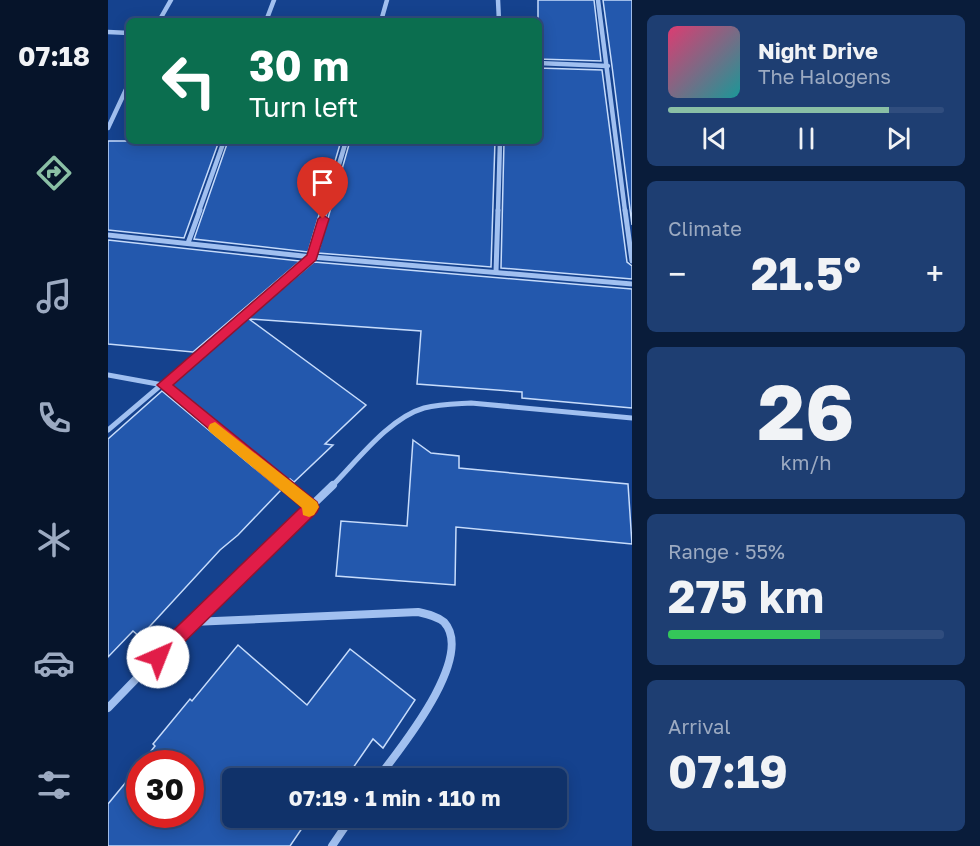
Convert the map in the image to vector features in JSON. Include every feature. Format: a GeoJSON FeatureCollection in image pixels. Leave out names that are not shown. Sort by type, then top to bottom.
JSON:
{"type":"FeatureCollection","features":[{"type":"Feature","properties":{"kind":"street"},"geometry":{"type":"LineString","coordinates":[[161,18],[171,0]]}},
{"type":"Feature","properties":{"kind":"street"},"geometry":{"type":"LineString","coordinates":[[267,18],[274,0]]}},
{"type":"Feature","properties":{"kind":"street"},"geometry":{"type":"LineString","coordinates":[[382,18],[387,0]]}},
{"type":"Feature","properties":{"kind":"street"},"geometry":{"type":"LineString","coordinates":[[498,0],[500,18]]}},
{"type":"Feature","properties":{"kind":"street"},"geometry":{"type":"LineString","coordinates":[[598,0],[632,261]]}},
{"type":"Feature","properties":{"kind":"street"},"geometry":{"type":"LineString","coordinates":[[108,32],[126,33]]}},
{"type":"Feature","properties":{"kind":"street"},"geometry":{"type":"LineString","coordinates":[[542,63],[608,66]]}},
{"type":"Feature","properties":{"kind":"street"},"geometry":{"type":"LineString","coordinates":[[108,128],[126,89]]}},
{"type":"Feature","properties":{"kind":"street"},"geometry":{"type":"LineString","coordinates":[[188,243],[223,144]]}},
{"type":"Feature","properties":{"kind":"street"},"geometry":{"type":"LineString","coordinates":[[108,430],[164,385],[312,257],[345,144]]}},
{"type":"Feature","properties":{"kind":"street"},"geometry":{"type":"LineString","coordinates":[[496,272],[500,144]]}},
{"type":"Feature","properties":{"kind":"street"},"geometry":{"type":"LineString","coordinates":[[108,235],[312,257],[632,284]]}},
{"type":"Feature","properties":{"kind":"street"},"geometry":{"type":"LineString","coordinates":[[108,375],[164,385],[311,507]]}},
{"type":"Feature","properties":{"kind":"street"},"geometry":{"type":"LineString","coordinates":[[108,708],[191,622],[395,423],[422,409],[445,404],[471,403],[632,418]]}},
{"type":"Feature","properties":{"kind":"street"},"geometry":{"type":"LineString","coordinates":[[191,622],[418,612],[435,616],[447,626],[452,638],[453,655],[446,675],[385,768]]}},
{"type":"Feature","properties":{"kind":"street"},"geometry":{"type":"LineString","coordinates":[[332,846],[344,828]]}},
{"type":"Feature","properties":{"kind":"building"},"geometry":{"type":"Polygon","coordinates":[[[538,0],[594,0],[601,61],[542,59],[542,18],[538,18],[538,0]]]}},
{"type":"Feature","properties":{"kind":"building"},"geometry":{"type":"Polygon","coordinates":[[[603,0],[632,0],[632,225],[612,66],[603,0]]]}},
{"type":"Feature","properties":{"kind":"building"},"geometry":{"type":"Polygon","coordinates":[[[542,68],[602,70],[627,262],[632,266],[632,279],[501,268],[504,144],[542,144],[542,68]]]}},
{"type":"Feature","properties":{"kind":"building"},"geometry":{"type":"Polygon","coordinates":[[[108,141],[126,141],[126,144],[218,144],[184,238],[108,230],[108,141]]]}},
{"type":"Feature","properties":{"kind":"building"},"geometry":{"type":"Polygon","coordinates":[[[227,144],[340,144],[308,252],[194,239],[227,144]]]}},
{"type":"Feature","properties":{"kind":"building"},"geometry":{"type":"Polygon","coordinates":[[[349,144],[495,144],[491,267],[318,253],[349,144]]]}},
{"type":"Feature","properties":{"kind":"building"},"geometry":{"type":"Polygon","coordinates":[[[108,240],[300,261],[193,352],[108,344],[108,240]]]}},
{"type":"Feature","properties":{"kind":"building"},"geometry":{"type":"Polygon","coordinates":[[[314,262],[632,289],[632,408],[522,398],[522,392],[417,384],[421,331],[249,319],[366,405],[325,444],[333,445],[294,482],[290,479],[289,481],[170,384],[314,262]]]}},
{"type":"Feature","properties":{"kind":"building"},"geometry":{"type":"Polygon","coordinates":[[[162,391],[281,490],[238,535],[220,550],[140,637],[133,631],[108,657],[108,439],[162,391]]]}},
{"type":"Feature","properties":{"kind":"building"},"geometry":{"type":"Polygon","coordinates":[[[413,440],[431,453],[459,456],[459,468],[628,484],[632,544],[456,527],[455,585],[336,576],[341,521],[407,526],[413,440]]]}},
{"type":"Feature","properties":{"kind":"building"},"geometry":{"type":"Polygon","coordinates":[[[238,645],[307,705],[350,649],[415,700],[383,748],[373,739],[353,768],[222,768],[222,828],[302,828],[290,846],[108,846],[108,804],[126,782],[126,828],[204,828],[204,750],[152,750],[155,746],[153,744],[190,699],[192,701],[238,645]]]}},
{"type":"Feature","properties":{"kind":"slow traffic"},"geometry":{"type":"LineString","coordinates":[[215,428],[311,507],[309,510]]}},
{"type":"Feature","properties":{"kind":"route"},"geometry":{"type":"LineString","coordinates":[[158,657],[191,622],[311,507],[164,385],[312,257],[323,219]]}}]}
